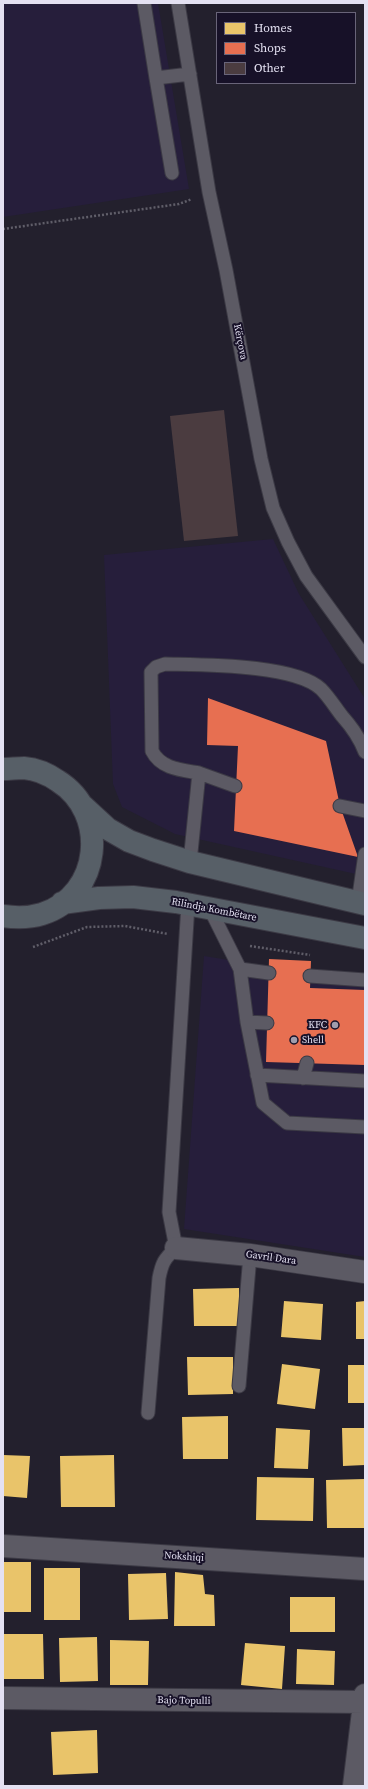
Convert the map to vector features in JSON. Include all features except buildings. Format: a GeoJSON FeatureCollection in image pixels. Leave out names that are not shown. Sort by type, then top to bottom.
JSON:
{"type":"FeatureCollection","features":[{"type":"Feature","properties":{"kind":"main road"},"geometry":{"type":"LineString","coordinates":[[3,769],[25,768],[48,774],[68,787],[83,806],[108,829],[129,841],[190,862],[361,904]]}},
{"type":"Feature","properties":{"kind":"main road"},"geometry":{"type":"LineString","coordinates":[[3,916],[22,918],[43,914],[62,904],[78,888],[88,869],[93,848],[91,826],[83,806]]}},
{"type":"Feature","properties":{"kind":"main road","name":"Rilindja Kombëtare"},"geometry":{"type":"LineString","coordinates":[[62,904],[99,898],[133,897],[188,904],[365,938]]}},
{"type":"Feature","properties":{"kind":"street","name":"Gavril Dara"},"geometry":{"type":"LineString","coordinates":[[176,1248],[250,1255],[365,1272]]}},
{"type":"Feature","properties":{"kind":"street","name":"Nokshiqi"},"geometry":{"type":"LineString","coordinates":[[3,1546],[365,1569]]}},
{"type":"Feature","properties":{"kind":"street","name":"Bajo Topulli"},"geometry":{"type":"LineString","coordinates":[[3,1698],[365,1698]]}},
{"type":"Feature","properties":{"kind":"street"},"geometry":{"type":"LineString","coordinates":[[354,1786],[365,1698]]}},
{"type":"Feature","properties":{"kind":"lane"},"geometry":{"type":"LineString","coordinates":[[144,3],[172,173]]}},
{"type":"Feature","properties":{"kind":"lane","name":"Kërçova"},"geometry":{"type":"LineString","coordinates":[[178,3],[209,192],[226,270],[261,459],[273,508],[288,542],[306,576],[365,657]]}},
{"type":"Feature","properties":{"kind":"lane"},"geometry":{"type":"LineString","coordinates":[[156,78],[190,74]]}},
{"type":"Feature","properties":{"kind":"lane"},"geometry":{"type":"LineString","coordinates":[[235,786],[199,773],[173,768],[162,764],[156,759],[152,752],[151,672],[156,667],[165,664],[236,667],[285,673],[304,680],[320,688],[350,725],[365,752]]}},
{"type":"Feature","properties":{"kind":"lane"},"geometry":{"type":"LineString","coordinates":[[190,862],[199,773]]}},
{"type":"Feature","properties":{"kind":"lane"},"geometry":{"type":"LineString","coordinates":[[340,806],[365,811]]}},
{"type":"Feature","properties":{"kind":"lane"},"geometry":{"type":"LineString","coordinates":[[361,904],[365,854]]}},
{"type":"Feature","properties":{"kind":"lane"},"geometry":{"type":"LineString","coordinates":[[148,1413],[159,1278],[162,1265],[166,1258],[176,1248],[169,1212],[188,904]]}},
{"type":"Feature","properties":{"kind":"lane"},"geometry":{"type":"LineString","coordinates":[[210,908],[240,970],[256,1075],[263,1103],[287,1123],[365,1127]]}},
{"type":"Feature","properties":{"kind":"lane"},"geometry":{"type":"LineString","coordinates":[[240,970],[269,973]]}},
{"type":"Feature","properties":{"kind":"lane"},"geometry":{"type":"LineString","coordinates":[[310,976],[322,983],[365,980]]}},
{"type":"Feature","properties":{"kind":"lane"},"geometry":{"type":"LineString","coordinates":[[247,1022],[267,1023]]}},
{"type":"Feature","properties":{"kind":"lane"},"geometry":{"type":"LineString","coordinates":[[303,1078],[307,1063]]}},
{"type":"Feature","properties":{"kind":"lane"},"geometry":{"type":"LineString","coordinates":[[256,1075],[365,1081]]}},
{"type":"Feature","properties":{"kind":"lane"},"geometry":{"type":"LineString","coordinates":[[239,1386],[250,1255]]}},
{"type":"Feature","properties":{"kind":"path"},"geometry":{"type":"LineString","coordinates":[[3,229],[179,204],[209,192]]}},
{"type":"Feature","properties":{"kind":"shaded area"},"geometry":{"type":"Polygon","coordinates":[[[3,3],[158,3],[189,189],[3,217],[3,3]]]}},
{"type":"Feature","properties":{"kind":"shaded area"},"geometry":{"type":"Polygon","coordinates":[[[273,539],[299,594],[365,699],[365,876],[175,834],[122,807],[113,784],[104,555],[273,539]]]}},
{"type":"Feature","properties":{"kind":"shaded area"},"geometry":{"type":"Polygon","coordinates":[[[204,956],[365,982],[365,1257],[184,1229],[204,956]]]}},
{"type":"Feature","properties":{"kind":"place","name":"KFC"},"geometry":{"type":"Point","coordinates":[335,1025]}},
{"type":"Feature","properties":{"kind":"place","name":"Shell"},"geometry":{"type":"Point","coordinates":[294,1040]}}]}
